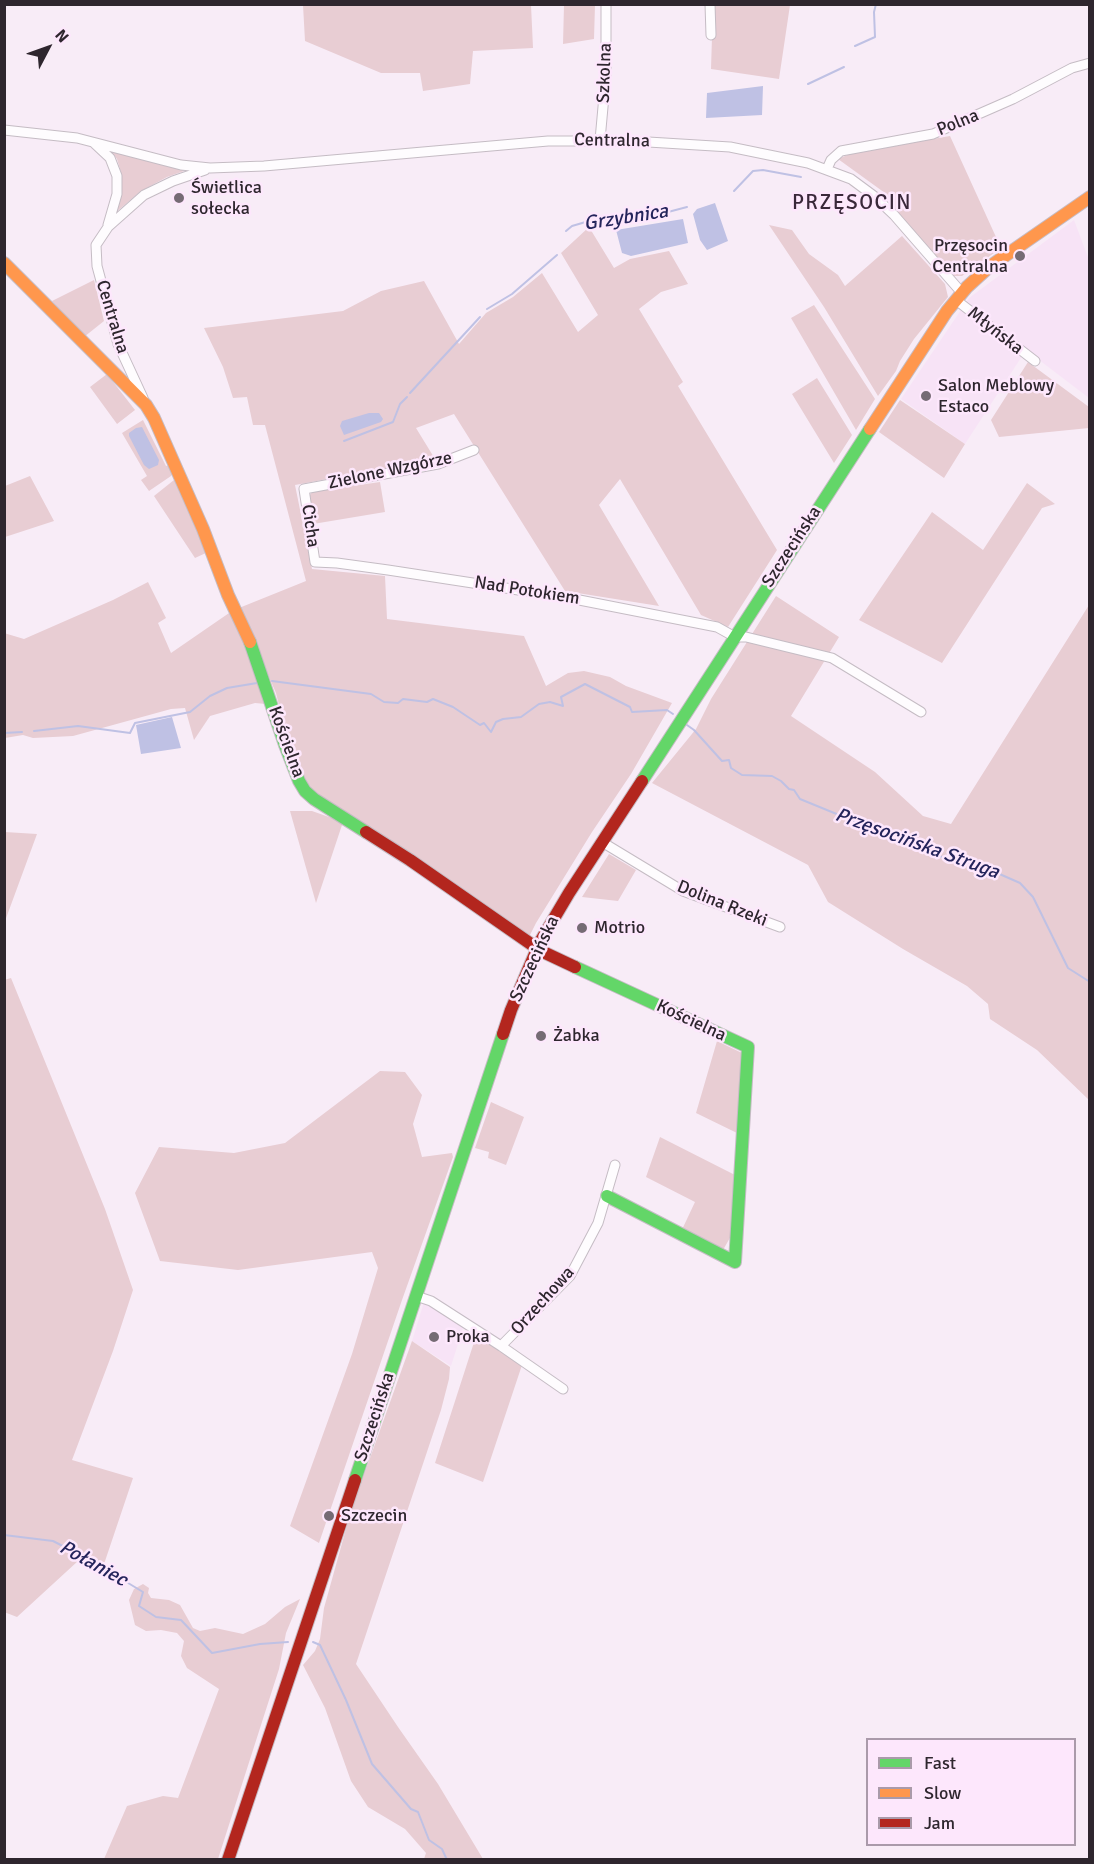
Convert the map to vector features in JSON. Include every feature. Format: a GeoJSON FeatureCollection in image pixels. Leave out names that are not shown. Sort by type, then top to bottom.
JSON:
{"type":"FeatureCollection","features":[{"type":"Feature","properties":{"kind":"street","name":"Szkolna"},"geometry":{"type":"LineString","coordinates":[[600,140],[606,74],[606,4]]}},
{"type":"Feature","properties":{"kind":"street"},"geometry":{"type":"LineString","coordinates":[[710,4],[711,35]]}},
{"type":"Feature","properties":{"kind":"street","name":"Polna"},"geometry":{"type":"LineString","coordinates":[[827,169],[831,160],[841,151],[933,134],[1004,104],[1072,68],[1089,63]]}},
{"type":"Feature","properties":{"kind":"street","name":"Centralna"},"geometry":{"type":"LineString","coordinates":[[4,130],[42,133],[92,142],[181,165],[210,168],[254,167],[526,142],[600,140],[730,147],[808,163],[851,179],[885,205],[959,296]]}},
{"type":"Feature","properties":{"kind":"street","name":"Centralna"},"geometry":{"type":"LineString","coordinates":[[92,142],[110,158],[117,176],[117,194],[108,227]]}},
{"type":"Feature","properties":{"kind":"street","name":"Centralna"},"geometry":{"type":"LineString","coordinates":[[146,405],[123,357],[111,320],[96,259],[96,245],[108,227],[133,204],[159,187],[210,168]]}},
{"type":"Feature","properties":{"kind":"street","name":"Szczecińska"},"geometry":{"type":"LineString","coordinates":[[228,1860],[514,999],[537,948],[558,909],[932,333],[959,296],[999,259],[1089,196]]}},
{"type":"Feature","properties":{"kind":"street","name":"Kościelna"},"geometry":{"type":"LineString","coordinates":[[4,263],[146,405],[185,487],[228,596],[251,644],[285,745],[305,791],[537,948],[748,1047],[735,1262],[607,1196]]}},
{"type":"Feature","properties":{"kind":"street","name":"Młyńska"},"geometry":{"type":"LineString","coordinates":[[959,296],[1035,361]]}},
{"type":"Feature","properties":{"kind":"street"},"geometry":{"type":"LineString","coordinates":[[108,368],[123,357]]}},
{"type":"Feature","properties":{"kind":"street","name":"Zielone Wzgórze"},"geometry":{"type":"LineString","coordinates":[[304,489],[438,464],[474,450]]}},
{"type":"Feature","properties":{"kind":"street","name":"Cicha"},"geometry":{"type":"LineString","coordinates":[[304,489],[315,562]]}},
{"type":"Feature","properties":{"kind":"street","name":"Nad Potokiem"},"geometry":{"type":"LineString","coordinates":[[315,562],[388,570],[564,597],[717,627],[735,637],[746,637],[832,658],[921,712]]}},
{"type":"Feature","properties":{"kind":"street","name":"Dolina Rzeki"},"geometry":{"type":"LineString","coordinates":[[602,842],[683,891],[780,927]]}},
{"type":"Feature","properties":{"kind":"street","name":"Orzechowa"},"geometry":{"type":"LineString","coordinates":[[416,1296],[431,1301],[501,1346],[570,1276],[598,1223],[615,1165]]}},
{"type":"Feature","properties":{"kind":"street"},"geometry":{"type":"LineString","coordinates":[[501,1346],[563,1389]]}},
{"type":"Feature","properties":{"kind":"shaded area"},"geometry":{"type":"Polygon","coordinates":[[[303,5],[531,5],[533,48],[473,51],[470,84],[423,91],[420,73],[381,73],[305,41],[303,5]]]}},
{"type":"Feature","properties":{"kind":"shaded area"},"geometry":{"type":"Polygon","coordinates":[[[564,5],[595,5],[594,39],[563,44],[564,5]]]}},
{"type":"Feature","properties":{"kind":"shaded area"},"geometry":{"type":"Polygon","coordinates":[[[713,5],[790,5],[779,79],[711,69],[713,5]]]}},
{"type":"Feature","properties":{"kind":"shaded area"},"geometry":{"type":"Polygon","coordinates":[[[950,136],[1001,248],[962,276],[954,276],[890,204],[890,199],[885,193],[838,159],[852,153],[950,136]]]}},
{"type":"Feature","properties":{"kind":"shaded area"},"geometry":{"type":"Polygon","coordinates":[[[111,151],[180,167],[184,171],[141,191],[115,213],[121,196],[122,176],[117,159],[111,151]]]}},
{"type":"Feature","properties":{"kind":"shaded area"},"geometry":{"type":"Polygon","coordinates":[[[1074,220],[1089,260],[1089,398],[1026,350],[965,444],[901,399],[969,298],[1074,220]]]}},
{"type":"Feature","properties":{"kind":"shaded area"},"geometry":{"type":"Polygon","coordinates":[[[769,225],[792,230],[809,254],[838,275],[845,286],[902,236],[945,284],[948,297],[914,339],[896,371],[878,396],[824,307],[769,225]]]}},
{"type":"Feature","properties":{"kind":"shaded area"},"geometry":{"type":"Polygon","coordinates":[[[589,227],[614,268],[630,259],[669,251],[688,284],[661,292],[639,309],[683,382],[678,386],[777,550],[728,627],[701,615],[620,479],[599,505],[659,606],[565,591],[454,414],[416,428],[435,459],[295,485],[312,569],[385,576],[387,619],[524,636],[546,686],[568,673],[584,671],[610,677],[626,686],[672,703],[631,774],[592,832],[529,937],[321,796],[305,779],[284,725],[276,693],[239,608],[306,581],[265,425],[253,425],[247,397],[233,398],[223,367],[204,328],[343,311],[381,291],[424,281],[459,344],[486,313],[513,297],[542,273],[578,332],[598,315],[561,253],[589,227]]]}},
{"type":"Feature","properties":{"kind":"shaded area"},"geometry":{"type":"Polygon","coordinates":[[[94,280],[104,321],[84,337],[52,301],[94,280]]]}},
{"type":"Feature","properties":{"kind":"shaded area"},"geometry":{"type":"Polygon","coordinates":[[[814,305],[875,399],[856,430],[791,318],[814,305]]]}},
{"type":"Feature","properties":{"kind":"shaded area"},"geometry":{"type":"Polygon","coordinates":[[[1028,362],[1089,407],[1089,428],[999,437],[991,420],[1028,362]]]}},
{"type":"Feature","properties":{"kind":"shaded area"},"geometry":{"type":"Polygon","coordinates":[[[107,374],[135,410],[117,424],[90,387],[107,374]]]}},
{"type":"Feature","properties":{"kind":"shaded area"},"geometry":{"type":"Polygon","coordinates":[[[817,378],[852,435],[834,463],[792,394],[817,378]]]}},
{"type":"Feature","properties":{"kind":"shaded area"},"geometry":{"type":"Polygon","coordinates":[[[900,400],[965,444],[944,478],[879,432],[900,400]]]}},
{"type":"Feature","properties":{"kind":"shaded area"},"geometry":{"type":"Polygon","coordinates":[[[143,420],[166,466],[170,465],[174,471],[171,476],[149,491],[141,480],[147,476],[122,433],[143,420]]]}},
{"type":"Feature","properties":{"kind":"shaded area"},"geometry":{"type":"Polygon","coordinates":[[[30,476],[54,521],[5,537],[5,486],[30,476]]]}},
{"type":"Feature","properties":{"kind":"shaded area"},"geometry":{"type":"Polygon","coordinates":[[[177,480],[208,552],[195,558],[154,496],[177,480]]]}},
{"type":"Feature","properties":{"kind":"shaded area"},"geometry":{"type":"Polygon","coordinates":[[[380,482],[385,512],[313,524],[307,499],[312,492],[380,482]]]}},
{"type":"Feature","properties":{"kind":"shaded area"},"geometry":{"type":"Polygon","coordinates":[[[1027,483],[1055,504],[1042,508],[942,663],[859,620],[932,512],[983,550],[1027,483]]]}},
{"type":"Feature","properties":{"kind":"shaded area"},"geometry":{"type":"Polygon","coordinates":[[[148,582],[166,618],[158,623],[171,653],[232,611],[266,704],[255,703],[210,716],[194,740],[185,708],[171,709],[73,736],[33,738],[23,735],[5,738],[4,633],[24,639],[148,582]]]}},
{"type":"Feature","properties":{"kind":"shaded area"},"geometry":{"type":"Polygon","coordinates":[[[776,596],[839,637],[791,716],[875,772],[923,816],[951,824],[1089,605],[1089,1100],[1037,1050],[990,1019],[988,1004],[967,986],[828,902],[808,865],[652,783],[696,729],[711,699],[776,596]]]}},
{"type":"Feature","properties":{"kind":"shaded area"},"geometry":{"type":"Polygon","coordinates":[[[290,811],[312,811],[343,822],[316,903],[290,811]]]}},
{"type":"Feature","properties":{"kind":"shaded area"},"geometry":{"type":"Polygon","coordinates":[[[4,832],[37,834],[5,921],[4,832]]]}},
{"type":"Feature","properties":{"kind":"shaded area"},"geometry":{"type":"Polygon","coordinates":[[[609,854],[636,870],[618,901],[582,897],[609,854]]]}},
{"type":"Feature","properties":{"kind":"shaded area"},"geometry":{"type":"Polygon","coordinates":[[[11,978],[105,1209],[133,1290],[72,1460],[133,1478],[101,1573],[78,1561],[17,1617],[4,1612],[4,980],[11,978]]]}},
{"type":"Feature","properties":{"kind":"shaded area"},"geometry":{"type":"Polygon","coordinates":[[[717,1041],[744,1054],[737,1133],[696,1113],[717,1041]]]}},
{"type":"Feature","properties":{"kind":"shaded area"},"geometry":{"type":"Polygon","coordinates":[[[380,1071],[405,1072],[422,1095],[413,1124],[422,1157],[452,1153],[453,1157],[319,1543],[290,1526],[352,1354],[378,1268],[372,1252],[238,1270],[160,1261],[135,1193],[159,1147],[234,1153],[285,1143],[380,1071]]]}},
{"type":"Feature","properties":{"kind":"shaded area"},"geometry":{"type":"Polygon","coordinates":[[[491,1102],[524,1117],[506,1165],[488,1158],[489,1152],[475,1148],[491,1102]]]}},
{"type":"Feature","properties":{"kind":"shaded area"},"geometry":{"type":"Polygon","coordinates":[[[660,1137],[735,1175],[731,1236],[719,1257],[679,1236],[695,1202],[646,1177],[660,1137]]]}},
{"type":"Feature","properties":{"kind":"shaded area"},"geometry":{"type":"Polygon","coordinates":[[[425,1299],[464,1325],[451,1366],[412,1341],[425,1299]]]}},
{"type":"Feature","properties":{"kind":"shaded area"},"geometry":{"type":"Polygon","coordinates":[[[477,1333],[522,1365],[483,1482],[435,1463],[477,1333]]]}},
{"type":"Feature","properties":{"kind":"shaded area"},"geometry":{"type":"Polygon","coordinates":[[[412,1341],[450,1367],[449,1379],[441,1410],[356,1664],[438,1784],[483,1859],[424,1859],[426,1853],[405,1829],[368,1807],[351,1781],[325,1708],[303,1665],[315,1651],[320,1639],[324,1608],[351,1511],[412,1341]]]}},
{"type":"Feature","properties":{"kind":"shaded area"},"geometry":{"type":"Polygon","coordinates":[[[143,1584],[149,1588],[148,1593],[151,1598],[169,1600],[180,1605],[193,1628],[200,1631],[215,1628],[243,1634],[265,1624],[285,1607],[300,1599],[286,1633],[279,1669],[218,1859],[104,1859],[127,1806],[163,1796],[178,1798],[219,1689],[187,1668],[181,1656],[184,1641],[177,1633],[161,1630],[146,1631],[135,1625],[129,1600],[134,1589],[143,1584]]]}},
{"type":"Feature","properties":{"kind":"water"},"geometry":{"type":"Polygon","coordinates":[[[763,86],[762,115],[706,118],[707,93],[763,86]]]}},
{"type":"Feature","properties":{"kind":"water"},"geometry":{"type":"Polygon","coordinates":[[[715,203],[728,241],[707,250],[700,240],[693,214],[697,209],[715,203]]]}},
{"type":"Feature","properties":{"kind":"water"},"geometry":{"type":"Polygon","coordinates":[[[683,219],[688,243],[631,256],[622,253],[616,230],[683,219]]]}},
{"type":"Feature","properties":{"kind":"water"},"geometry":{"type":"Polygon","coordinates":[[[369,413],[379,413],[383,419],[381,422],[344,435],[340,426],[342,421],[369,413]]]}},
{"type":"Feature","properties":{"kind":"water"},"geometry":{"type":"Polygon","coordinates":[[[142,427],[159,460],[158,465],[149,469],[144,465],[129,436],[129,433],[136,428],[142,427]]]}},
{"type":"Feature","properties":{"kind":"water"},"geometry":{"type":"Polygon","coordinates":[[[172,717],[181,748],[141,754],[136,725],[172,717]]]}},
{"type":"Feature","properties":{"kind":"waterway","name":"Grzybnica"},"geometry":{"type":"LineString","coordinates":[[855,46],[875,37],[876,4]]}},
{"type":"Feature","properties":{"kind":"waterway","name":"Grzybnica"},"geometry":{"type":"LineString","coordinates":[[808,84],[844,67]]}},
{"type":"Feature","properties":{"kind":"waterway","name":"Grzybnica"},"geometry":{"type":"LineString","coordinates":[[734,191],[753,171],[763,170],[801,177]]}},
{"type":"Feature","properties":{"kind":"waterway","name":"Grzybnica"},"geometry":{"type":"LineString","coordinates":[[566,231],[572,226],[589,221],[649,217],[687,207]]}},
{"type":"Feature","properties":{"kind":"waterway","name":"Grzybnica"},"geometry":{"type":"LineString","coordinates":[[487,309],[512,294],[557,255]]}},
{"type":"Feature","properties":{"kind":"waterway","name":"Grzybnica"},"geometry":{"type":"LineString","coordinates":[[410,393],[480,317]]}},
{"type":"Feature","properties":{"kind":"waterway","name":"Grzybnica"},"geometry":{"type":"LineString","coordinates":[[344,441],[393,422],[400,404],[407,397]]}},
{"type":"Feature","properties":{"kind":"waterway","name":"Przęsocińska Struga"},"geometry":{"type":"LineString","coordinates":[[272,681],[371,694],[384,702],[398,703],[403,699],[427,702],[433,699],[453,707],[480,725],[484,723],[491,732],[496,722],[521,717],[539,704],[550,702],[563,706],[561,697],[585,684],[630,707],[632,712],[667,710],[673,714]]}},
{"type":"Feature","properties":{"kind":"waterway","name":"Przęsocińska Struga"},"geometry":{"type":"LineString","coordinates":[[34,731],[78,726],[130,733],[135,723],[190,712],[210,696],[227,688],[257,683]]}},
{"type":"Feature","properties":{"kind":"waterway","name":"Przęsocińska Struga"},"geometry":{"type":"LineString","coordinates":[[687,725],[722,761],[729,760],[731,768],[742,775],[772,776],[789,789],[794,790],[800,799],[949,860],[979,865],[1020,883],[1033,897],[1068,968],[1090,982]]}},
{"type":"Feature","properties":{"kind":"waterway","name":"Przęsocińska Struga"},"geometry":{"type":"LineString","coordinates":[[4,733],[22,732]]}},
{"type":"Feature","properties":{"kind":"waterway","name":"Połaniec"},"geometry":{"type":"LineString","coordinates":[[4,1535],[53,1541],[90,1560],[143,1592],[139,1606],[156,1617],[181,1620],[212,1653],[260,1644],[288,1642]]}},
{"type":"Feature","properties":{"kind":"waterway","name":"Połaniec"},"geometry":{"type":"LineString","coordinates":[[313,1642],[320,1645],[346,1700],[372,1764],[411,1809],[418,1812],[429,1840],[442,1849],[447,1860]]}},
{"type":"Feature","properties":{"kind":"traffic: fast"},"geometry":{"type":"LineString","coordinates":[[642,781],[870,429]]}},
{"type":"Feature","properties":{"kind":"traffic: fast"},"geometry":{"type":"LineString","coordinates":[[250,642],[285,745],[305,791],[366,832]]}},
{"type":"Feature","properties":{"kind":"traffic: fast"},"geometry":{"type":"LineString","coordinates":[[575,967],[748,1047],[735,1262],[607,1196]]}},
{"type":"Feature","properties":{"kind":"traffic: fast"},"geometry":{"type":"LineString","coordinates":[[355,1480],[503,1034]]}},
{"type":"Feature","properties":{"kind":"traffic: slow"},"geometry":{"type":"LineString","coordinates":[[870,429],[947,311],[967,287],[989,267],[1090,197]]}},
{"type":"Feature","properties":{"kind":"traffic: slow"},"geometry":{"type":"LineString","coordinates":[[4,263],[146,405],[154,418],[203,529],[228,595],[250,642]]}},
{"type":"Feature","properties":{"kind":"traffic: jam"},"geometry":{"type":"LineString","coordinates":[[503,1034],[540,942],[642,781]]}},
{"type":"Feature","properties":{"kind":"traffic: jam"},"geometry":{"type":"LineString","coordinates":[[366,832],[541,951],[575,967]]}},
{"type":"Feature","properties":{"kind":"traffic: jam"},"geometry":{"type":"LineString","coordinates":[[228,1860],[355,1480]]}},
{"type":"Feature","properties":{"kind":"place","name":"Świetlica sołecka"},"geometry":{"type":"Point","coordinates":[179,198]}},
{"type":"Feature","properties":{"kind":"place","name":"Przęsocin Centralna"},"geometry":{"type":"Point","coordinates":[1020,256]}},
{"type":"Feature","properties":{"kind":"place","name":"Salon Meblowy Estaco"},"geometry":{"type":"Point","coordinates":[926,396]}},
{"type":"Feature","properties":{"kind":"place","name":"Motrio"},"geometry":{"type":"Point","coordinates":[582,928]}},
{"type":"Feature","properties":{"kind":"place","name":"Żabka"},"geometry":{"type":"Point","coordinates":[541,1036]}},
{"type":"Feature","properties":{"kind":"place","name":"Proka"},"geometry":{"type":"Point","coordinates":[434,1337]}},
{"type":"Feature","properties":{"kind":"place","name":"Szczecin"},"geometry":{"type":"Point","coordinates":[329,1516]}},
{"type":"Feature","properties":{"kind":"district","name":"PRZĘSOCIN"},"geometry":{"type":"Point","coordinates":[852,203]}}]}
